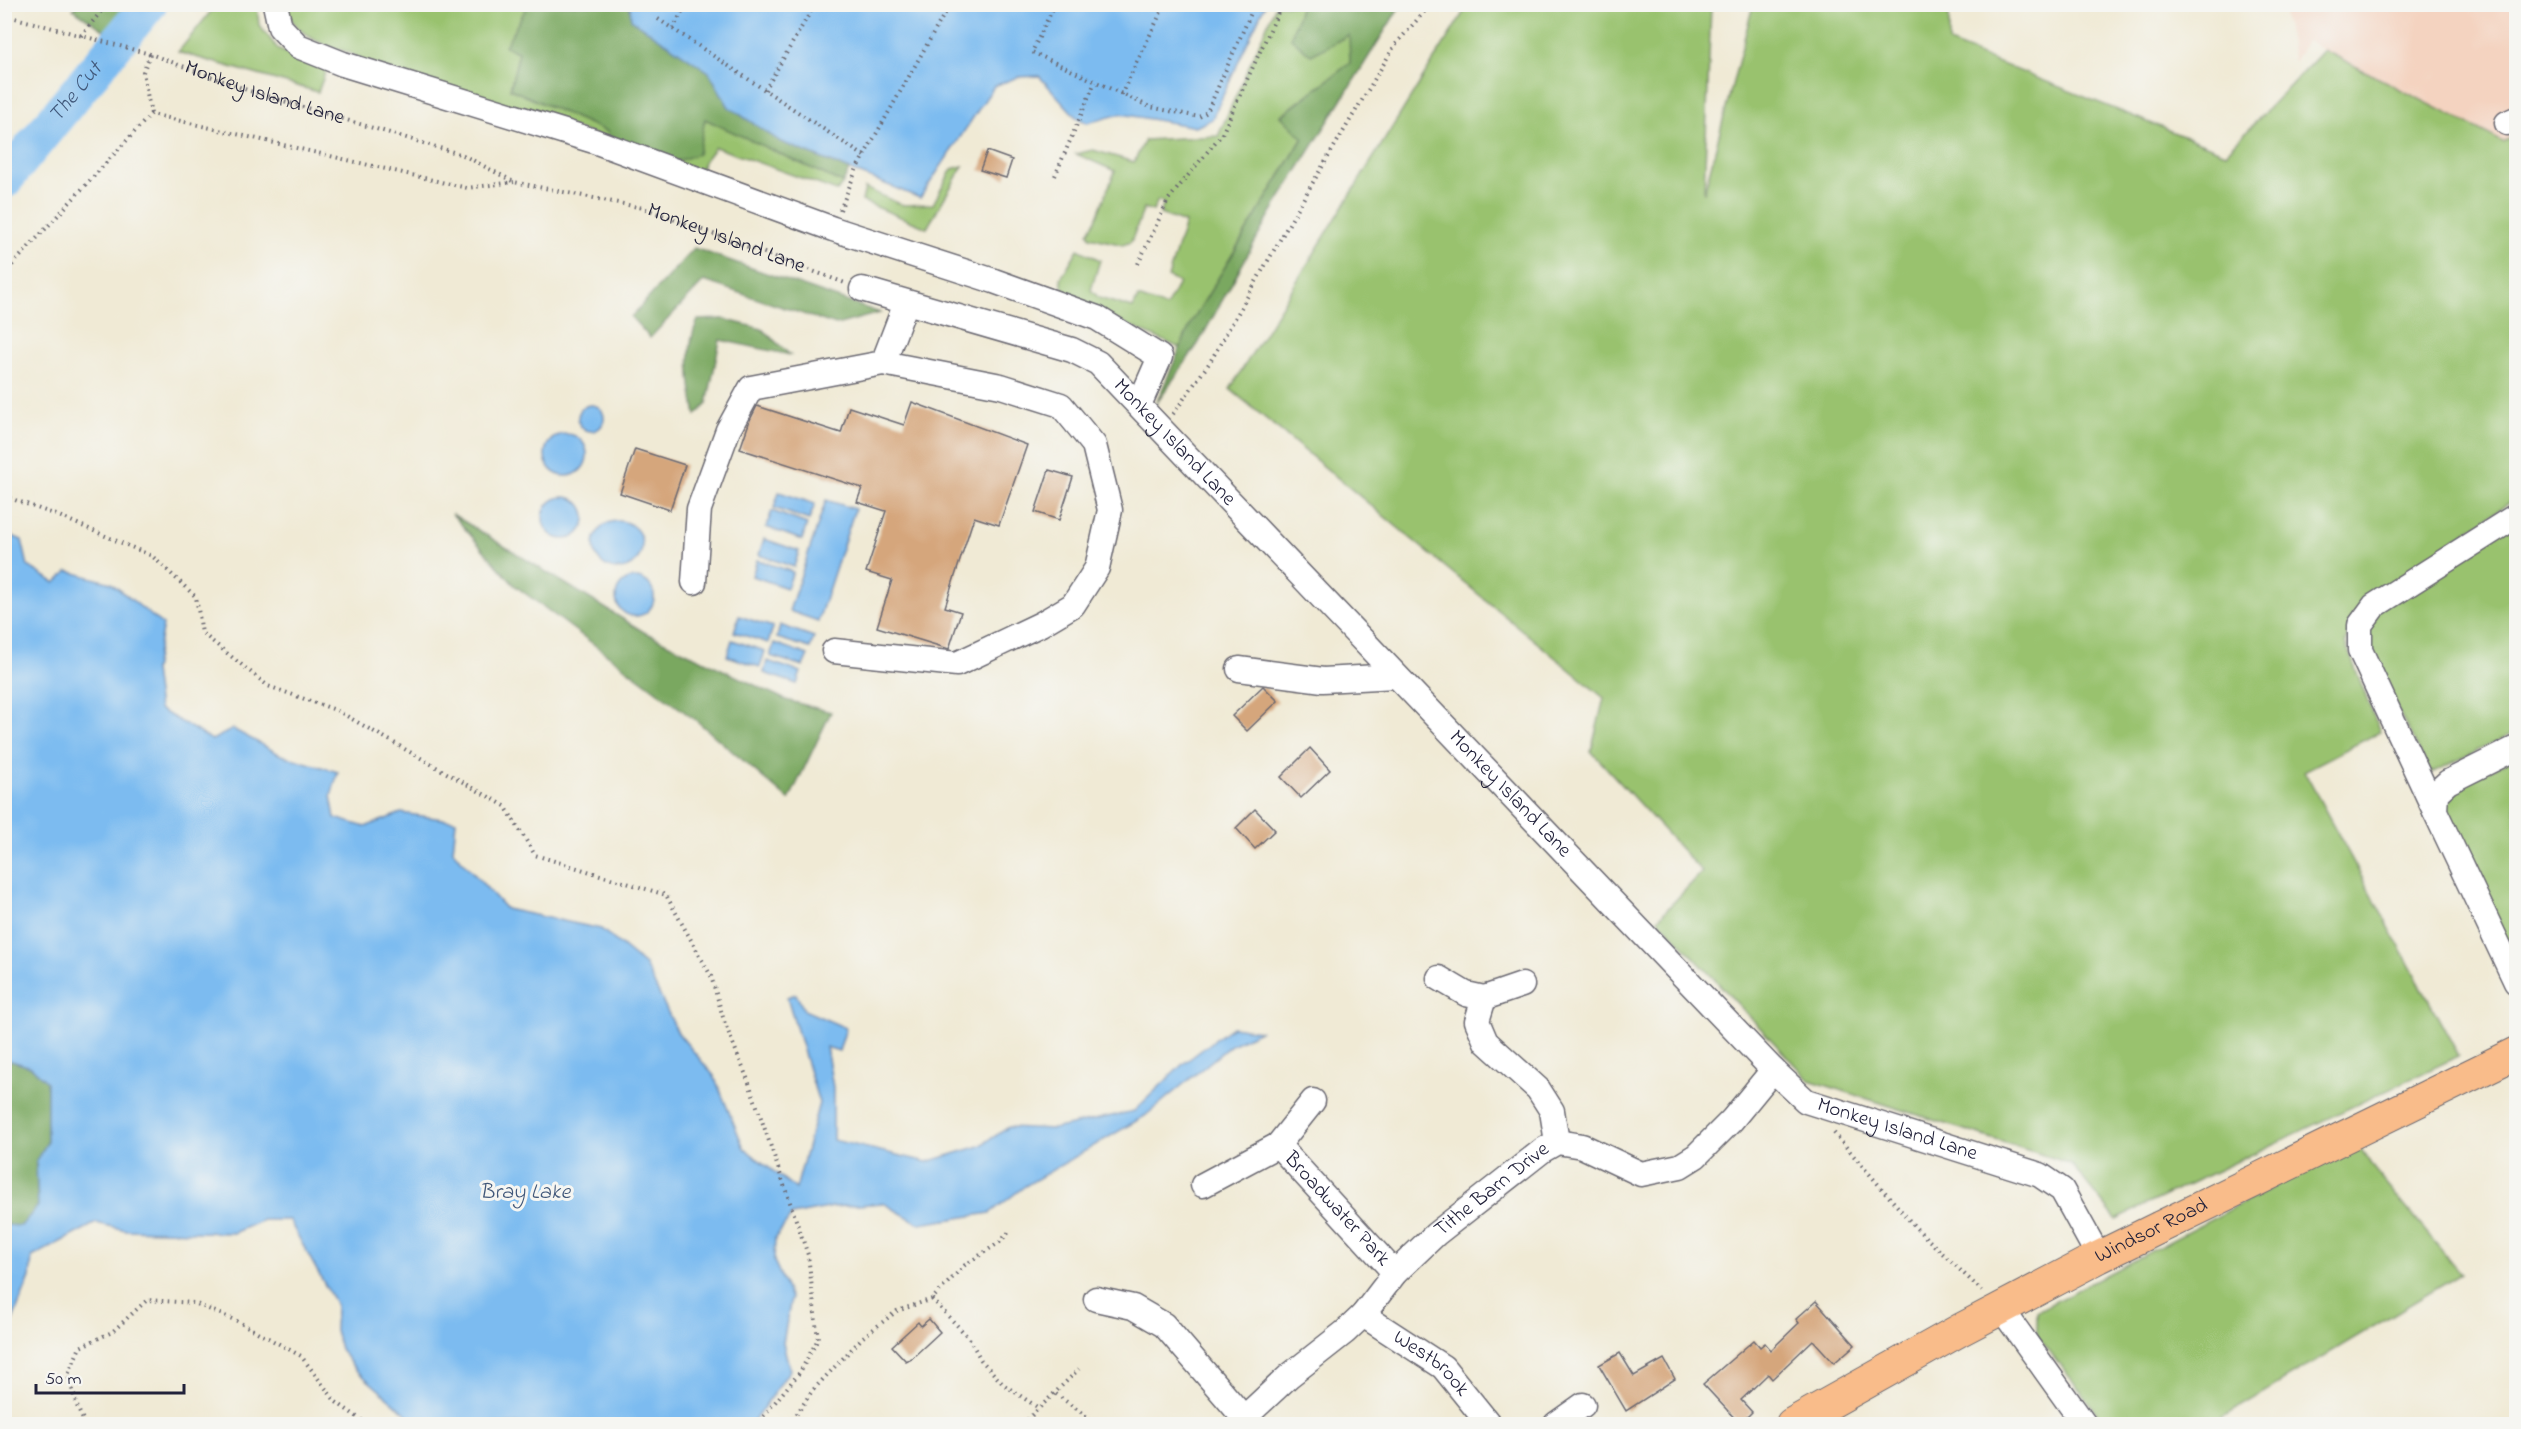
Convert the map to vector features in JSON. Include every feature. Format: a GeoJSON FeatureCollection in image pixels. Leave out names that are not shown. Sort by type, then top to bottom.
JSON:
{"type":"FeatureCollection","features":[{"type":"Feature","properties":{"kind":"main road","name":"Windsor Road"},"geometry":{"type":"LineString","coordinates":[[1792,1425],[2001,1308],[2099,1257],[2517,1053]]}},
{"type":"Feature","properties":{"kind":"street"},"geometry":{"type":"LineString","coordinates":[[275,4],[280,27],[298,46],[344,64],[594,141],[833,230],[994,281],[1097,318],[1160,357],[1139,405]]}},
{"type":"Feature","properties":{"kind":"street","name":"Monkey Island Lane"},"geometry":{"type":"LineString","coordinates":[[862,289],[1072,350],[1098,363],[1773,1070],[1806,1101],[2040,1175],[2062,1191],[2099,1257]]}},
{"type":"Feature","properties":{"kind":"street"},"geometry":{"type":"LineString","coordinates":[[883,363],[906,303]]}},
{"type":"Feature","properties":{"kind":"street"},"geometry":{"type":"LineString","coordinates":[[694,582],[699,508],[728,430],[751,388],[883,363],[1001,386],[1061,405],[1094,445],[1110,510],[1097,568],[1073,605],[1041,624],[957,664],[834,651]]}},
{"type":"Feature","properties":{"kind":"street"},"geometry":{"type":"LineString","coordinates":[[2517,516],[2374,606],[2360,625],[2360,650],[2517,982]]}},
{"type":"Feature","properties":{"kind":"street"},"geometry":{"type":"LineString","coordinates":[[1239,669],[1323,680],[1396,676]]}},
{"type":"Feature","properties":{"kind":"street"},"geometry":{"type":"LineString","coordinates":[[2435,811],[2436,793],[2448,782],[2517,748]]}},
{"type":"Feature","properties":{"kind":"street"},"geometry":{"type":"LineString","coordinates":[[1439,978],[1466,994],[1484,998],[1522,985]]}},
{"type":"Feature","properties":{"kind":"street"},"geometry":{"type":"LineString","coordinates":[[1484,998],[1477,1021],[1486,1042],[1538,1089],[1552,1111],[1557,1142]]}},
{"type":"Feature","properties":{"kind":"street","name":"Tithe Barn Drive"},"geometry":{"type":"LineString","coordinates":[[1242,1421],[1289,1376],[1363,1315],[1395,1273],[1436,1234],[1543,1150],[1557,1142],[1582,1146],[1641,1174],[1680,1166],[1696,1156],[1732,1120],[1773,1070]]}},
{"type":"Feature","properties":{"kind":"street","name":"Broadwater Park"},"geometry":{"type":"LineString","coordinates":[[1203,1185],[1278,1145],[1313,1101]]}},
{"type":"Feature","properties":{"kind":"street","name":"Broadwater Park"},"geometry":{"type":"LineString","coordinates":[[1278,1145],[1395,1273]]}},
{"type":"Feature","properties":{"kind":"street"},"geometry":{"type":"LineString","coordinates":[[1096,1299],[1133,1307],[1164,1324],[1242,1421]]}},
{"type":"Feature","properties":{"kind":"street"},"geometry":{"type":"LineString","coordinates":[[2001,1308],[2084,1425]]}},
{"type":"Feature","properties":{"kind":"street","name":"Westbrook"},"geometry":{"type":"LineString","coordinates":[[1363,1315],[1443,1366],[1489,1425]]}},
{"type":"Feature","properties":{"kind":"street"},"geometry":{"type":"LineString","coordinates":[[1556,1425],[1583,1405]]}},
{"type":"Feature","properties":{"kind":"path"},"geometry":{"type":"LineString","coordinates":[[81,37],[106,4]]}},
{"type":"Feature","properties":{"kind":"path"},"geometry":{"type":"LineString","coordinates":[[673,29],[686,4]]}},
{"type":"Feature","properties":{"kind":"path"},"geometry":{"type":"LineString","coordinates":[[765,90],[814,4]]}},
{"type":"Feature","properties":{"kind":"path"},"geometry":{"type":"LineString","coordinates":[[833,230],[857,168],[950,4]]}},
{"type":"Feature","properties":{"kind":"path"},"geometry":{"type":"LineString","coordinates":[[1054,4],[1032,52],[1150,107],[1199,117],[1207,112],[1255,4]]}},
{"type":"Feature","properties":{"kind":"path"},"geometry":{"type":"LineString","coordinates":[[1121,95],[1165,4]]}},
{"type":"Feature","properties":{"kind":"path"},"geometry":{"type":"LineString","coordinates":[[1138,264],[1168,200],[1222,134],[1282,4]]}},
{"type":"Feature","properties":{"kind":"path"},"geometry":{"type":"LineString","coordinates":[[1162,429],[1210,362],[1308,189],[1395,45],[1431,4]]}},
{"type":"Feature","properties":{"kind":"path","name":"Monkey Island Lane"},"geometry":{"type":"LineString","coordinates":[[4,15],[150,54],[250,91],[463,155],[514,182],[643,208],[862,289]]}},
{"type":"Feature","properties":{"kind":"path"},"geometry":{"type":"LineString","coordinates":[[658,19],[864,156]]}},
{"type":"Feature","properties":{"kind":"path"},"geometry":{"type":"LineString","coordinates":[[150,54],[143,72],[151,114]]}},
{"type":"Feature","properties":{"kind":"path"},"geometry":{"type":"LineString","coordinates":[[1055,176],[1095,82]]}},
{"type":"Feature","properties":{"kind":"path"},"geometry":{"type":"LineString","coordinates":[[151,114],[467,188],[514,182]]}},
{"type":"Feature","properties":{"kind":"path"},"geometry":{"type":"LineString","coordinates":[[4,274],[151,114]]}},
{"type":"Feature","properties":{"kind":"path"},"geometry":{"type":"LineString","coordinates":[[4,496],[59,516],[152,556],[196,597],[202,633],[268,686],[336,710],[505,806],[535,855],[666,896],[711,976],[725,1024],[748,1080],[807,1255],[818,1339],[800,1372],[757,1425]]}},
{"type":"Feature","properties":{"kind":"path"},"geometry":{"type":"LineString","coordinates":[[1806,1101],[1916,1228],[2001,1308]]}},
{"type":"Feature","properties":{"kind":"path"},"geometry":{"type":"LineString","coordinates":[[790,1425],[812,1391],[863,1337],[897,1311],[932,1299],[965,1265],[1000,1242],[1009,1232]]}},
{"type":"Feature","properties":{"kind":"path"},"geometry":{"type":"LineString","coordinates":[[932,1299],[969,1338],[981,1360],[1003,1384],[1040,1409]]}},
{"type":"Feature","properties":{"kind":"path"},"geometry":{"type":"LineString","coordinates":[[85,1425],[68,1375],[81,1347],[112,1332],[147,1300],[194,1303],[237,1321],[301,1356],[336,1402],[367,1425]]}},
{"type":"Feature","properties":{"kind":"path"},"geometry":{"type":"LineString","coordinates":[[1023,1425],[1056,1394],[1078,1369]]}},
{"type":"Feature","properties":{"kind":"path"},"geometry":{"type":"LineString","coordinates":[[1056,1394],[1097,1425]]}},
{"type":"Feature","properties":{"kind":"shaded area"},"geometry":{"type":"Polygon","coordinates":[[[2282,5],[2516,5],[2516,136],[2503,142],[2306,41],[2294,62],[2282,5]]]}},
{"type":"Feature","properties":{"kind":"green space"},"geometry":{"type":"Polygon","coordinates":[[[76,5],[125,5],[108,33],[73,9],[76,5]]]}},
{"type":"Feature","properties":{"kind":"green space"},"geometry":{"type":"Polygon","coordinates":[[[216,5],[257,5],[259,25],[279,50],[327,68],[318,92],[178,52],[216,5]]]}},
{"type":"Feature","properties":{"kind":"green space"},"geometry":{"type":"Polygon","coordinates":[[[287,5],[528,5],[506,46],[519,52],[510,89],[608,132],[609,139],[361,61],[348,52],[323,44],[305,33],[290,18],[287,5]]]}},
{"type":"Feature","properties":{"kind":"green space"},"geometry":{"type":"Polygon","coordinates":[[[528,5],[630,5],[631,19],[709,72],[729,107],[781,142],[849,170],[843,183],[705,119],[698,154],[675,162],[609,139],[608,132],[510,89],[519,53],[505,46],[528,5]]]}},
{"type":"Feature","properties":{"kind":"green space"},"geometry":{"type":"Polygon","coordinates":[[[1276,5],[1301,5],[1291,38],[1350,34],[1350,63],[1281,115],[1303,138],[1191,323],[1180,348],[1064,297],[1061,278],[1078,249],[1100,260],[1091,290],[1099,298],[1133,308],[1138,297],[1166,307],[1179,283],[1168,277],[1185,223],[1160,214],[1164,203],[1158,200],[1153,211],[1144,208],[1131,242],[1123,245],[1090,237],[1088,233],[1115,171],[1076,154],[1093,150],[1134,162],[1145,140],[1218,136],[1276,5]]]}},
{"type":"Feature","properties":{"kind":"green space"},"geometry":{"type":"Polygon","coordinates":[[[1301,5],[1401,5],[1271,213],[1198,344],[1156,404],[1191,323],[1303,138],[1281,116],[1350,63],[1349,35],[1311,55],[1291,38],[1301,5]]]}},
{"type":"Feature","properties":{"kind":"green space"},"geometry":{"type":"Polygon","coordinates":[[[1468,5],[1711,5],[1704,193],[1753,5],[1949,5],[1949,43],[2226,153],[2324,50],[2503,142],[2516,136],[2516,498],[2360,604],[2345,642],[2380,732],[2304,771],[2459,1056],[2116,1219],[2071,1164],[1809,1080],[1658,919],[1702,872],[1591,751],[1604,698],[1230,389],[1468,5]]]}},
{"type":"Feature","properties":{"kind":"green space"},"geometry":{"type":"Polygon","coordinates":[[[705,119],[843,183],[837,191],[715,147],[699,173],[675,162],[705,119]]]}},
{"type":"Feature","properties":{"kind":"green space"},"geometry":{"type":"Polygon","coordinates":[[[963,166],[927,228],[862,201],[865,188],[902,205],[933,204],[952,169],[963,166]]]}},
{"type":"Feature","properties":{"kind":"green space"},"geometry":{"type":"Polygon","coordinates":[[[694,248],[880,313],[836,325],[704,281],[650,338],[631,317],[694,248]]]}},
{"type":"Feature","properties":{"kind":"green space"},"geometry":{"type":"Polygon","coordinates":[[[723,319],[762,329],[790,355],[720,340],[707,404],[696,415],[690,367],[694,331],[698,320],[723,319]]]}},
{"type":"Feature","properties":{"kind":"green space"},"geometry":{"type":"Polygon","coordinates":[[[452,514],[644,632],[786,700],[831,712],[789,800],[698,722],[514,585],[452,514]]]}},
{"type":"Feature","properties":{"kind":"green space"},"geometry":{"type":"Polygon","coordinates":[[[2516,514],[2516,732],[2431,773],[2360,638],[2377,607],[2516,514]]]}},
{"type":"Feature","properties":{"kind":"green space"},"geometry":{"type":"Polygon","coordinates":[[[2516,757],[2516,965],[2437,813],[2451,789],[2516,757]]]}},
{"type":"Feature","properties":{"kind":"green space"},"geometry":{"type":"Polygon","coordinates":[[[4,1059],[31,1067],[47,1082],[47,1144],[36,1161],[38,1206],[21,1227],[5,1225],[4,1059]]]}},
{"type":"Feature","properties":{"kind":"green space"},"geometry":{"type":"Polygon","coordinates":[[[2357,1143],[2374,1169],[2461,1274],[2211,1424],[2106,1424],[2037,1335],[2037,1311],[2357,1143]]]}},
{"type":"Feature","properties":{"kind":"water"},"geometry":{"type":"Polygon","coordinates":[[[630,4],[1265,5],[1212,119],[1196,127],[1121,114],[1087,123],[1076,117],[1039,76],[1018,77],[994,86],[920,198],[781,142],[729,107],[709,72],[631,19],[630,4]]]}},
{"type":"Feature","properties":{"kind":"water"},"geometry":{"type":"Polygon","coordinates":[[[591,405],[600,409],[604,418],[600,427],[591,431],[582,427],[578,418],[582,409],[591,405]]]}},
{"type":"Feature","properties":{"kind":"water"},"geometry":{"type":"Polygon","coordinates":[[[566,434],[581,440],[587,455],[581,470],[566,476],[551,470],[545,455],[551,440],[566,434]]]}},
{"type":"Feature","properties":{"kind":"water"},"geometry":{"type":"Polygon","coordinates":[[[779,492],[815,504],[809,520],[774,508],[779,492]]]}},
{"type":"Feature","properties":{"kind":"water"},"geometry":{"type":"Polygon","coordinates":[[[564,497],[579,503],[585,518],[579,533],[564,539],[549,533],[543,518],[549,503],[564,497]]]}},
{"type":"Feature","properties":{"kind":"water"},"geometry":{"type":"Polygon","coordinates":[[[826,500],[855,509],[818,621],[789,611],[826,500]]]}},
{"type":"Feature","properties":{"kind":"water"},"geometry":{"type":"Polygon","coordinates":[[[772,511],[807,524],[802,540],[766,527],[772,511]]]}},
{"type":"Feature","properties":{"kind":"water"},"geometry":{"type":"Polygon","coordinates":[[[618,521],[635,528],[642,545],[635,562],[618,569],[601,562],[594,545],[601,528],[618,521]]]}},
{"type":"Feature","properties":{"kind":"water","name":"Bray Lake"},"geometry":{"type":"Polygon","coordinates":[[[5,533],[22,540],[28,566],[55,583],[68,571],[111,583],[163,625],[154,670],[159,709],[212,740],[233,729],[281,755],[338,772],[331,796],[335,818],[365,827],[401,813],[456,821],[453,851],[506,909],[601,929],[645,965],[678,1033],[714,1076],[744,1148],[796,1189],[819,1103],[787,997],[796,994],[804,1010],[846,1028],[839,1051],[826,1047],[833,1087],[833,1140],[927,1162],[980,1146],[1009,1127],[1053,1129],[1134,1111],[1183,1064],[1232,1027],[1260,1031],[1231,1045],[1145,1116],[1025,1186],[990,1213],[920,1224],[883,1203],[833,1207],[792,1215],[775,1238],[774,1261],[791,1298],[783,1343],[790,1370],[752,1424],[418,1424],[355,1369],[340,1349],[335,1330],[336,1305],[289,1220],[263,1220],[233,1233],[126,1230],[96,1223],[32,1257],[30,1277],[5,1339],[5,1225],[21,1226],[38,1206],[36,1161],[47,1143],[47,1082],[31,1067],[5,1059],[5,533]]]}},
{"type":"Feature","properties":{"kind":"water"},"geometry":{"type":"Polygon","coordinates":[[[764,539],[799,551],[794,567],[759,555],[764,539]]]}},
{"type":"Feature","properties":{"kind":"water"},"geometry":{"type":"Polygon","coordinates":[[[757,560],[793,572],[787,588],[752,576],[757,560]]]}},
{"type":"Feature","properties":{"kind":"water"},"geometry":{"type":"Polygon","coordinates":[[[635,578],[648,584],[654,597],[648,610],[635,616],[622,610],[616,597],[622,584],[635,578]]]}},
{"type":"Feature","properties":{"kind":"water"},"geometry":{"type":"Polygon","coordinates":[[[739,616],[773,627],[768,643],[734,632],[739,616]]]}},
{"type":"Feature","properties":{"kind":"water"},"geometry":{"type":"Polygon","coordinates":[[[780,625],[814,637],[810,648],[777,638],[780,625]]]}},
{"type":"Feature","properties":{"kind":"water"},"geometry":{"type":"Polygon","coordinates":[[[732,640],[765,651],[760,667],[727,656],[732,640]]]}},
{"type":"Feature","properties":{"kind":"water"},"geometry":{"type":"Polygon","coordinates":[[[774,643],[808,655],[803,666],[770,656],[774,643]]]}},
{"type":"Feature","properties":{"kind":"water"},"geometry":{"type":"Polygon","coordinates":[[[767,661],[801,672],[797,684],[764,673],[767,661]]]}},
{"type":"Feature","properties":{"kind":"building"},"geometry":{"type":"Polygon","coordinates":[[[987,151],[1012,160],[1006,178],[980,170],[987,151]]]}},
{"type":"Feature","properties":{"kind":"building"},"geometry":{"type":"Polygon","coordinates":[[[912,402],[1027,445],[999,525],[974,517],[945,607],[961,612],[949,649],[877,627],[892,580],[866,572],[886,511],[857,502],[862,488],[740,449],[757,406],[841,433],[849,407],[904,425],[912,402]]]}},
{"type":"Feature","properties":{"kind":"building"},"geometry":{"type":"Polygon","coordinates":[[[635,449],[685,465],[670,510],[620,493],[635,449]]]}},
{"type":"Feature","properties":{"kind":"building"},"geometry":{"type":"Polygon","coordinates":[[[1049,470],[1073,477],[1059,520],[1035,512],[1049,470]]]}},
{"type":"Feature","properties":{"kind":"building"},"geometry":{"type":"Polygon","coordinates":[[[1263,686],[1278,701],[1247,731],[1232,716],[1263,686]]]}},
{"type":"Feature","properties":{"kind":"building"},"geometry":{"type":"Polygon","coordinates":[[[1310,748],[1330,770],[1301,798],[1281,777],[1310,748]]]}},
{"type":"Feature","properties":{"kind":"building"},"geometry":{"type":"Polygon","coordinates":[[[1255,809],[1275,830],[1255,849],[1236,828],[1255,809]]]}},
{"type":"Feature","properties":{"kind":"building"},"geometry":{"type":"Polygon","coordinates":[[[1816,1301],[1855,1345],[1834,1363],[1813,1340],[1772,1379],[1768,1374],[1741,1400],[1752,1412],[1740,1424],[1703,1384],[1754,1340],[1760,1347],[1765,1343],[1771,1350],[1799,1323],[1796,1319],[1816,1301]]]}},
{"type":"Feature","properties":{"kind":"building"},"geometry":{"type":"Polygon","coordinates":[[[929,1319],[940,1332],[906,1361],[892,1346],[918,1322],[921,1326],[929,1319]]]}},
{"type":"Feature","properties":{"kind":"building"},"geometry":{"type":"Polygon","coordinates":[[[1620,1353],[1634,1376],[1664,1359],[1675,1379],[1626,1411],[1599,1365],[1620,1353]]]}},
{"type":"Feature","properties":{"kind":"waterway","name":"The Cut"},"geometry":{"type":"LineString","coordinates":[[4,181],[149,4]]}}]}
